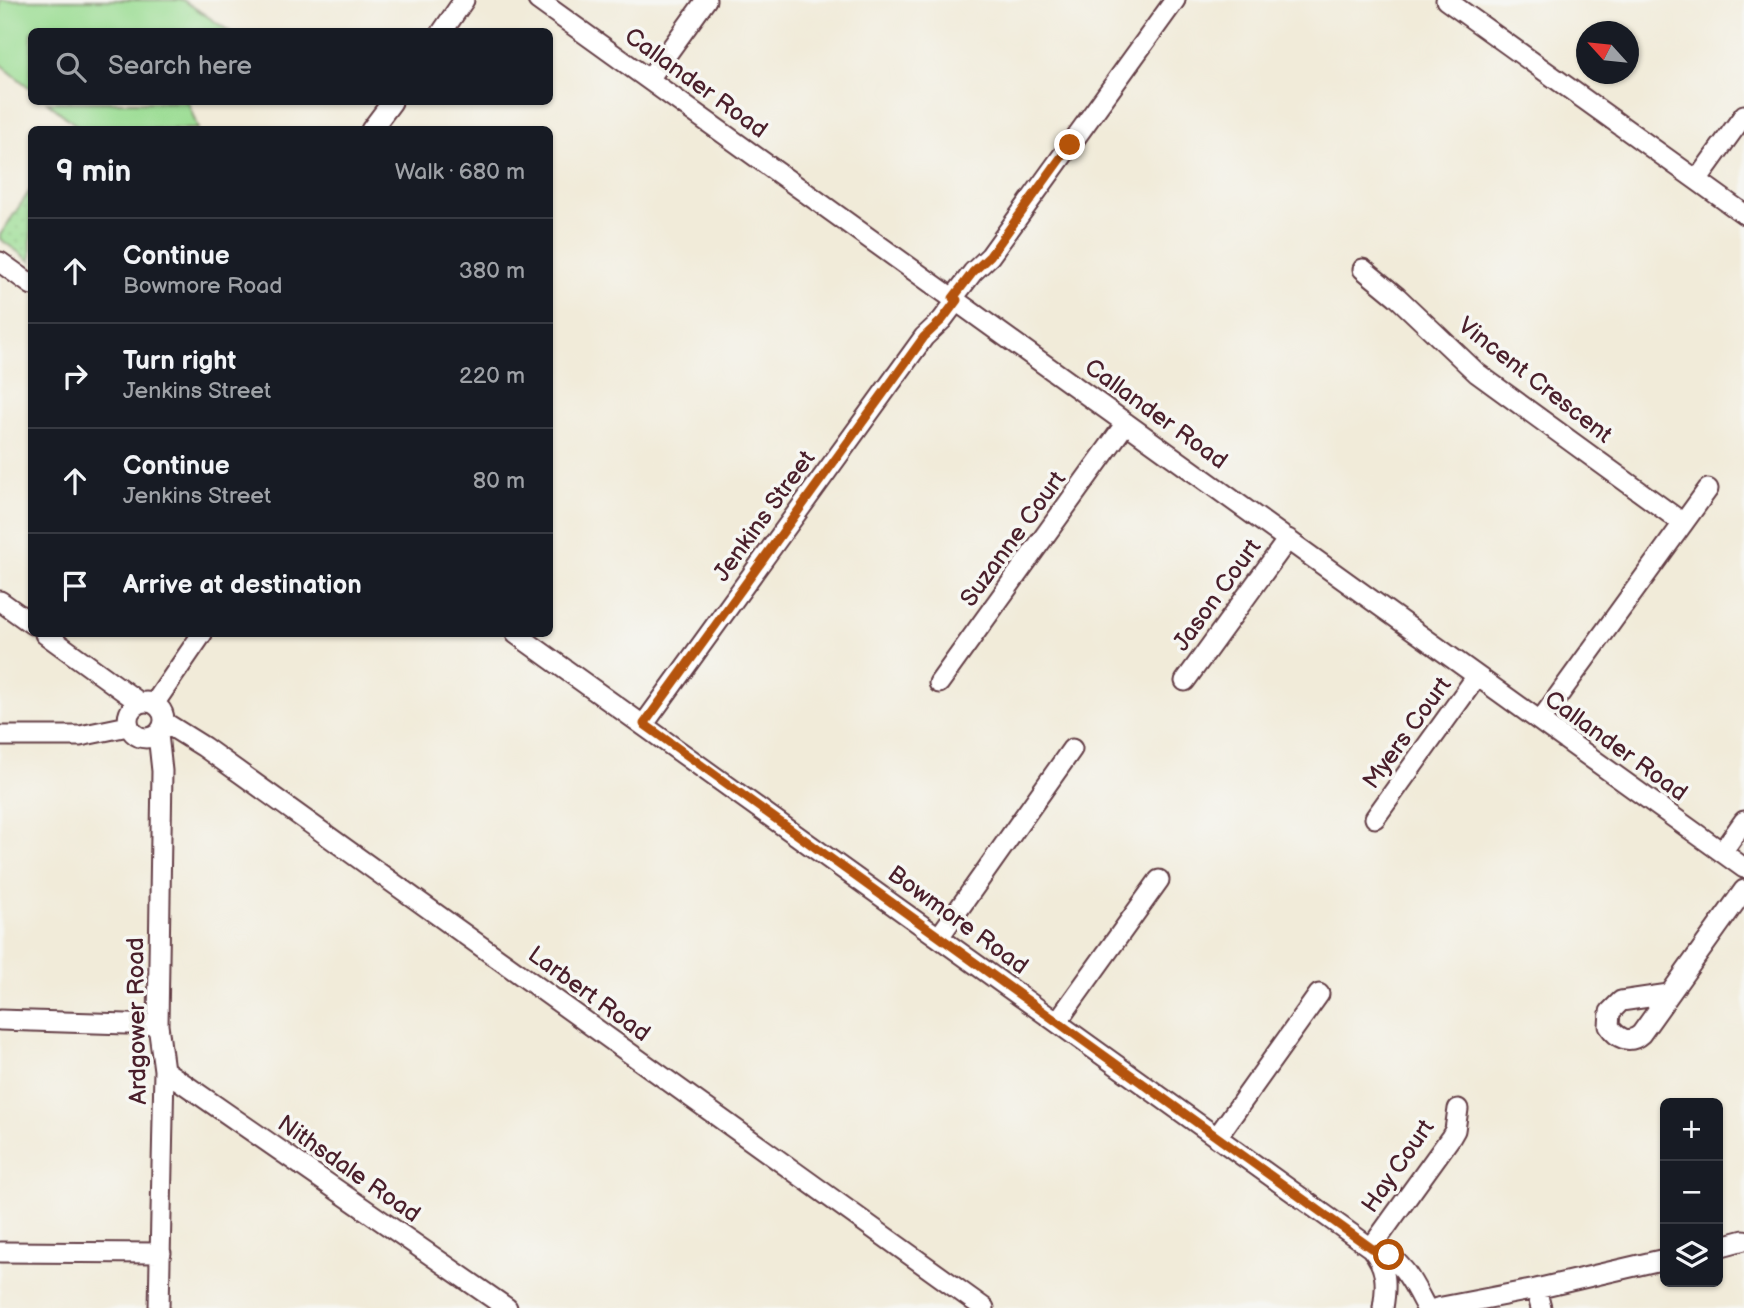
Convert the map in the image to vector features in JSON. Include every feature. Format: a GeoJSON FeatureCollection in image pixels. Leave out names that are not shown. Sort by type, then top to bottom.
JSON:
{"type":"FeatureCollection","features":[{"type":"Feature","properties":{"kind":"street"},"geometry":{"type":"LineString","coordinates":[[445,28],[464,0]]}},
{"type":"Feature","properties":{"kind":"street","name":"Callander Road"},"geometry":{"type":"LineString","coordinates":[[538,0],[1744,868]]}},
{"type":"Feature","properties":{"kind":"street"},"geometry":{"type":"LineString","coordinates":[[649,79],[706,0]]}},
{"type":"Feature","properties":{"kind":"street","name":"Jenkins Street"},"geometry":{"type":"LineString","coordinates":[[644,724],[924,337],[934,313],[982,276],[990,256],[1175,0]]}},
{"type":"Feature","properties":{"kind":"street"},"geometry":{"type":"LineString","coordinates":[[1446,0],[1744,214]]}},
{"type":"Feature","properties":{"kind":"street"},"geometry":{"type":"LineString","coordinates":[[375,126],[390,105]]}},
{"type":"Feature","properties":{"kind":"street"},"geometry":{"type":"LineString","coordinates":[[1697,180],[1744,114]]}},
{"type":"Feature","properties":{"kind":"street"},"geometry":{"type":"LineString","coordinates":[[0,262],[28,282]]}},
{"type":"Feature","properties":{"kind":"street","name":"Vincent Crescent"},"geometry":{"type":"LineString","coordinates":[[1363,269],[1407,305],[1477,373],[1683,523]]}},
{"type":"Feature","properties":{"kind":"street","name":"Suzanne Court"},"geometry":{"type":"LineString","coordinates":[[939,683],[1126,423]]}},
{"type":"Feature","properties":{"kind":"street"},"geometry":{"type":"LineString","coordinates":[[1540,721],[1708,489]]}},
{"type":"Feature","properties":{"kind":"street","name":"Jason Court"},"geometry":{"type":"LineString","coordinates":[[1185,681],[1288,539]]}},
{"type":"Feature","properties":{"kind":"street"},"geometry":{"type":"LineString","coordinates":[[0,601],[28,621]]}},
{"type":"Feature","properties":{"kind":"street"},"geometry":{"type":"LineString","coordinates":[[49,637],[147,703],[162,711],[161,728],[147,739],[135,736],[128,726],[128,715],[135,705],[147,703],[200,637]]}},
{"type":"Feature","properties":{"kind":"street","name":"Bowmore Road"},"geometry":{"type":"LineString","coordinates":[[520,637],[1371,1248],[1380,1258],[1387,1279],[1384,1308]]}},
{"type":"Feature","properties":{"kind":"street","name":"Myers Court"},"geometry":{"type":"LineString","coordinates":[[1376,818],[1477,676]]}},
{"type":"Feature","properties":{"kind":"street"},"geometry":{"type":"LineString","coordinates":[[0,736],[80,736],[128,726]]}},
{"type":"Feature","properties":{"kind":"street","name":"Ardgower Road"},"geometry":{"type":"LineString","coordinates":[[159,1308],[164,1070],[158,1025],[161,728]]}},
{"type":"Feature","properties":{"kind":"street","name":"Larbert Road"},"geometry":{"type":"LineString","coordinates":[[161,728],[204,747],[984,1308]]}},
{"type":"Feature","properties":{"kind":"street"},"geometry":{"type":"LineString","coordinates":[[939,937],[1072,749]]}},
{"type":"Feature","properties":{"kind":"street"},"geometry":{"type":"LineString","coordinates":[[1722,852],[1744,821]]}},
{"type":"Feature","properties":{"kind":"street"},"geometry":{"type":"LineString","coordinates":[[1057,1022],[1159,880]]}},
{"type":"Feature","properties":{"kind":"street"},"geometry":{"type":"LineString","coordinates":[[1669,994],[1744,890]]}},
{"type":"Feature","properties":{"kind":"street"},"geometry":{"type":"LineString","coordinates":[[1217,1137],[1319,994]]}},
{"type":"Feature","properties":{"kind":"street"},"geometry":{"type":"LineString","coordinates":[[0,1020],[158,1025]]}},
{"type":"Feature","properties":{"kind":"street","name":"Nithsdale Road"},"geometry":{"type":"LineString","coordinates":[[164,1070],[507,1308]]}},
{"type":"Feature","properties":{"kind":"street","name":"Hay Court"},"geometry":{"type":"LineString","coordinates":[[1371,1248],[1451,1137],[1455,1130],[1458,1110]]}},
{"type":"Feature","properties":{"kind":"street"},"geometry":{"type":"LineString","coordinates":[[1723,1246],[1744,1240]]}},
{"type":"Feature","properties":{"kind":"street","name":"Bowmore Road"},"geometry":{"type":"LineString","coordinates":[[1371,1248],[1382,1251],[1400,1265],[1426,1308]]}},
{"type":"Feature","properties":{"kind":"street"},"geometry":{"type":"LineString","coordinates":[[0,1252],[161,1253]]}},
{"type":"Feature","properties":{"kind":"street"},"geometry":{"type":"LineString","coordinates":[[1437,1308],[1538,1299],[1660,1261]]}},
{"type":"Feature","properties":{"kind":"green space"},"geometry":{"type":"Polygon","coordinates":[[[0,0],[183,0],[225,28],[28,28],[28,87],[0,64],[0,0]]]}},
{"type":"Feature","properties":{"kind":"green space"},"geometry":{"type":"Polygon","coordinates":[[[51,105],[189,105],[197,126],[77,126],[51,105]]]}},
{"type":"Feature","properties":{"kind":"green space"},"geometry":{"type":"Polygon","coordinates":[[[28,193],[28,259],[0,239],[28,193]]]}},
{"type":"Feature","properties":{"kind":"route"},"geometry":{"type":"LineString","coordinates":[[1070,145],[990,256],[973,272],[953,298],[957,300],[934,329],[924,337],[644,724],[1371,1248],[1389,1255]]}}]}
